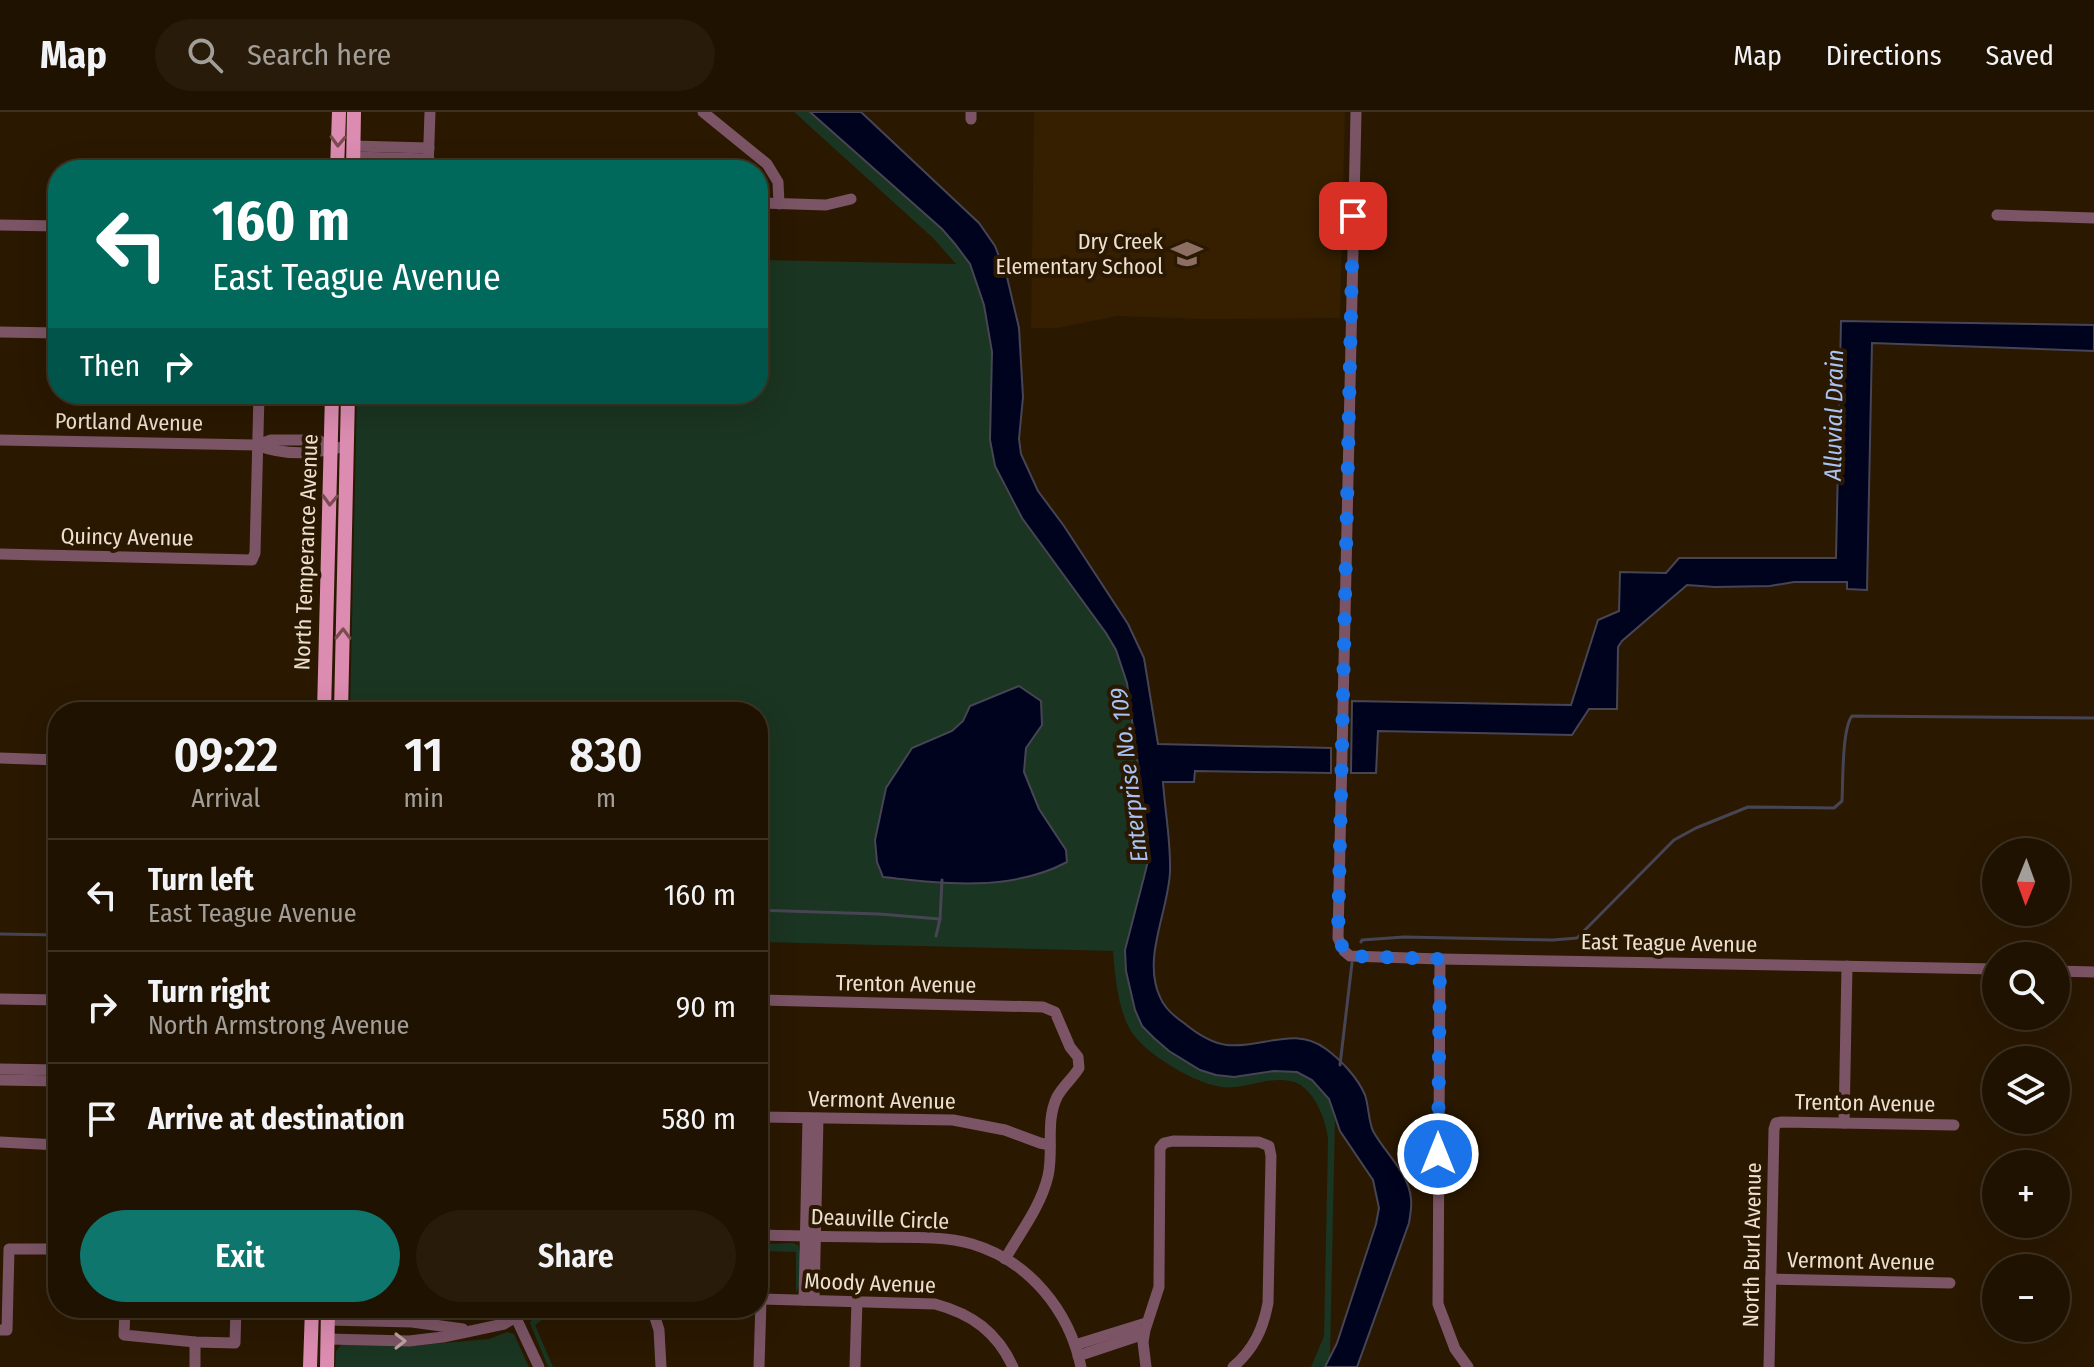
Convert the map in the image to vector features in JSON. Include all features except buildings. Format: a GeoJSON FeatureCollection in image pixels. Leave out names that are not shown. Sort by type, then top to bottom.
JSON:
{"type":"FeatureCollection","features":[{"type":"Feature","properties":{"kind":"main road"},"geometry":{"type":"LineString","coordinates":[[337,160],[339,112]]}},
{"type":"Feature","properties":{"kind":"main road"},"geometry":{"type":"LineString","coordinates":[[353,158],[354,112]]}},
{"type":"Feature","properties":{"kind":"main road","name":"North Temperance Avenue"},"geometry":{"type":"LineString","coordinates":[[333,404],[339,447],[341,702]]}},
{"type":"Feature","properties":{"kind":"main road","name":"North Temperance Avenue"},"geometry":{"type":"LineString","coordinates":[[325,702],[339,447],[346,404]]}},
{"type":"Feature","properties":{"kind":"main road"},"geometry":{"type":"LineString","coordinates":[[310,1367],[312,1318]]}},
{"type":"Feature","properties":{"kind":"main road"},"geometry":{"type":"LineString","coordinates":[[323,1318],[319,1328],[328,1339],[327,1367]]}},
{"type":"Feature","properties":{"kind":"street"},"geometry":{"type":"LineString","coordinates":[[353,158],[429,159],[430,112]]}},
{"type":"Feature","properties":{"kind":"street"},"geometry":{"type":"LineString","coordinates":[[703,112],[762,160]]}},
{"type":"Feature","properties":{"kind":"street","name":"East Teague Avenue"},"geometry":{"type":"LineString","coordinates":[[1356,112],[1338,938],[1344,950],[1350,956],[1440,959],[1982,969]]}},
{"type":"Feature","properties":{"kind":"street"},"geometry":{"type":"LineString","coordinates":[[768,166],[778,182],[779,204]]}},
{"type":"Feature","properties":{"kind":"street"},"geometry":{"type":"LineString","coordinates":[[768,203],[826,205],[851,199]]}},
{"type":"Feature","properties":{"kind":"street"},"geometry":{"type":"LineString","coordinates":[[1997,215],[2094,218]]}},
{"type":"Feature","properties":{"kind":"street"},"geometry":{"type":"LineString","coordinates":[[0,225],[48,226]]}},
{"type":"Feature","properties":{"kind":"street"},"geometry":{"type":"LineString","coordinates":[[0,332],[48,333]]}},
{"type":"Feature","properties":{"kind":"street"},"geometry":{"type":"LineString","coordinates":[[257,445],[259,404]]}},
{"type":"Feature","properties":{"kind":"street","name":"Portland Avenue"},"geometry":{"type":"LineString","coordinates":[[0,440],[257,445],[272,451],[317,452],[339,447]]}},
{"type":"Feature","properties":{"kind":"street","name":"Quincy Avenue"},"geometry":{"type":"LineString","coordinates":[[0,554],[252,560],[255,553],[257,445]]}},
{"type":"Feature","properties":{"kind":"street"},"geometry":{"type":"LineString","coordinates":[[0,758],[48,760]]}},
{"type":"Feature","properties":{"kind":"street"},"geometry":{"type":"LineString","coordinates":[[1440,959],[1438,1304],[1455,1349],[1468,1367]]}},
{"type":"Feature","properties":{"kind":"street"},"geometry":{"type":"LineString","coordinates":[[1844,1123],[1847,966]]}},
{"type":"Feature","properties":{"kind":"street"},"geometry":{"type":"LineString","coordinates":[[2070,971],[2094,972]]}},
{"type":"Feature","properties":{"kind":"street"},"geometry":{"type":"LineString","coordinates":[[0,999],[48,1000]]}},
{"type":"Feature","properties":{"kind":"street","name":"Trenton Avenue"},"geometry":{"type":"LineString","coordinates":[[768,1000],[1052,1009],[1080,1062],[1054,1107],[1050,1145]]}},
{"type":"Feature","properties":{"kind":"street"},"geometry":{"type":"LineString","coordinates":[[0,1069],[48,1070]]}},
{"type":"Feature","properties":{"kind":"street"},"geometry":{"type":"LineString","coordinates":[[0,1080],[48,1081]]}},
{"type":"Feature","properties":{"kind":"street","name":"Vermont Avenue"},"geometry":{"type":"LineString","coordinates":[[768,1117],[953,1120],[1005,1130],[1050,1145]]}},
{"type":"Feature","properties":{"kind":"street"},"geometry":{"type":"LineString","coordinates":[[809,1300],[813,1118]]}},
{"type":"Feature","properties":{"kind":"street","name":"Trenton Avenue"},"geometry":{"type":"LineString","coordinates":[[1776,1123],[1954,1125]]}},
{"type":"Feature","properties":{"kind":"street","name":"North Burl Avenue"},"geometry":{"type":"LineString","coordinates":[[1769,1367],[1776,1123]]}},
{"type":"Feature","properties":{"kind":"street"},"geometry":{"type":"LineString","coordinates":[[0,1142],[48,1144]]}},
{"type":"Feature","properties":{"kind":"street"},"geometry":{"type":"LineString","coordinates":[[1146,1367],[1145,1328],[1159,1287],[1160,1148],[1164,1143],[1259,1142],[1269,1146],[1271,1156],[1268,1303],[1254,1344],[1233,1367]]}},
{"type":"Feature","properties":{"kind":"street"},"geometry":{"type":"LineString","coordinates":[[1005,1259],[1044,1189],[1050,1164],[1050,1145]]}},
{"type":"Feature","properties":{"kind":"street","name":"Deauville Circle"},"geometry":{"type":"LineString","coordinates":[[768,1235],[950,1240],[971,1244],[1005,1259],[1038,1285],[1064,1318],[1078,1356]]}},
{"type":"Feature","properties":{"kind":"street"},"geometry":{"type":"LineString","coordinates":[[3,1330],[9,1249],[48,1249]]}},
{"type":"Feature","properties":{"kind":"street","name":"Vermont Avenue"},"geometry":{"type":"LineString","coordinates":[[1771,1279],[1950,1283]]}},
{"type":"Feature","properties":{"kind":"street","name":"Moody Avenue"},"geometry":{"type":"LineString","coordinates":[[768,1300],[922,1302],[949,1308],[981,1323],[1010,1362]]}},
{"type":"Feature","properties":{"kind":"street"},"geometry":{"type":"LineString","coordinates":[[855,1367],[857,1301]]}},
{"type":"Feature","properties":{"kind":"street"},"geometry":{"type":"LineString","coordinates":[[125,1318],[124,1335],[235,1343],[236,1318]]}},
{"type":"Feature","properties":{"kind":"street"},"geometry":{"type":"LineString","coordinates":[[376,1318],[472,1331]]}},
{"type":"Feature","properties":{"kind":"street"},"geometry":{"type":"LineString","coordinates":[[328,1339],[409,1341],[497,1326],[516,1318],[539,1367]]}},
{"type":"Feature","properties":{"kind":"street"},"geometry":{"type":"LineString","coordinates":[[655,1318],[661,1367]]}},
{"type":"Feature","properties":{"kind":"street"},"geometry":{"type":"LineString","coordinates":[[759,1318],[759,1367]]}},
{"type":"Feature","properties":{"kind":"street"},"geometry":{"type":"LineString","coordinates":[[1078,1356],[1145,1328]]}},
{"type":"Feature","properties":{"kind":"street"},"geometry":{"type":"LineString","coordinates":[[195,1342],[195,1367]]}},
{"type":"Feature","properties":{"kind":"shaded area","name":"Dry Creek Elementary School"},"geometry":{"type":"Polygon","coordinates":[[[1034,112],[1345,112],[1340,318],[1117,316],[1057,328],[1031,328],[1034,112]]]}},
{"type":"Feature","properties":{"kind":"green space"},"geometry":{"type":"Polygon","coordinates":[[[794,112],[810,112],[942,229],[970,264],[989,327],[993,378],[990,440],[1004,486],[1022,518],[1106,633],[1116,650],[1127,684],[1148,841],[1148,861],[1125,951],[1126,971],[1142,1026],[1169,1051],[1234,1076],[1274,1071],[1297,1072],[1322,1089],[1329,1099],[1335,1120],[1330,1358],[1325,1367],[1311,1367],[1324,1336],[1328,1139],[1321,1113],[1312,1096],[1298,1084],[1281,1080],[1239,1087],[1216,1086],[1187,1075],[1159,1058],[1137,1039],[1124,1016],[1113,951],[768,942],[768,702],[350,702],[357,404],[768,404],[768,260],[956,264],[933,238],[794,112]]]}},
{"type":"Feature","properties":{"kind":"green space"},"geometry":{"type":"Polygon","coordinates":[[[768,1244],[798,1245],[801,1263],[796,1293],[796,1252],[768,1251],[768,1244]]]}},
{"type":"Feature","properties":{"kind":"green space"},"geometry":{"type":"Polygon","coordinates":[[[533,1318],[544,1318],[535,1325],[553,1367],[548,1367],[530,1323],[533,1318]]]}},
{"type":"Feature","properties":{"kind":"green space"},"geometry":{"type":"Polygon","coordinates":[[[507,1332],[514,1334],[529,1367],[335,1367],[336,1351],[342,1344],[410,1346],[489,1339],[507,1332]]]}},
{"type":"Feature","properties":{"kind":"water"},"geometry":{"type":"Polygon","coordinates":[[[810,112],[861,112],[979,223],[995,246],[1007,277],[1019,328],[1023,397],[1019,439],[1021,454],[1038,491],[1128,624],[1144,658],[1158,744],[1331,748],[1331,773],[1195,771],[1194,782],[1163,782],[1170,872],[1154,967],[1155,982],[1164,1004],[1177,1018],[1204,1037],[1227,1045],[1290,1038],[1314,1042],[1343,1064],[1362,1089],[1373,1131],[1406,1180],[1411,1205],[1409,1223],[1357,1367],[1325,1367],[1337,1343],[1376,1224],[1379,1208],[1373,1180],[1340,1131],[1329,1099],[1312,1080],[1297,1072],[1274,1071],[1234,1077],[1200,1070],[1169,1051],[1142,1026],[1126,971],[1125,950],[1148,861],[1148,841],[1127,683],[1116,650],[1022,518],[995,466],[990,440],[992,352],[984,305],[970,264],[942,229],[810,112]]]}},
{"type":"Feature","properties":{"kind":"water"},"geometry":{"type":"Polygon","coordinates":[[[1841,321],[2094,325],[2094,351],[1872,343],[1867,590],[1847,589],[1847,582],[1794,582],[1770,586],[1687,585],[1618,647],[1617,709],[1589,709],[1572,735],[1378,731],[1376,773],[1351,773],[1352,701],[1571,705],[1598,620],[1619,611],[1620,572],[1666,573],[1679,558],[1836,558],[1841,321]]]}},
{"type":"Feature","properties":{"kind":"water"},"geometry":{"type":"Polygon","coordinates":[[[1019,686],[1041,701],[1042,725],[1026,748],[1024,772],[1039,809],[1066,850],[1067,862],[1045,872],[1000,882],[929,882],[883,877],[877,862],[875,840],[886,788],[912,748],[952,731],[963,721],[970,706],[1019,686]]]}},
{"type":"Feature","properties":{"kind":"waterway"},"geometry":{"type":"LineString","coordinates":[[1361,942],[1404,937],[1577,938],[1674,840],[1696,828],[1748,807],[1834,808],[1842,801],[1845,743],[1852,716],[2094,718]]}},
{"type":"Feature","properties":{"kind":"waterway","name":"Alluvial Drain"},"geometry":{"type":"LineString","coordinates":[[936,936],[942,880]]}},
{"type":"Feature","properties":{"kind":"waterway"},"geometry":{"type":"LineString","coordinates":[[768,910],[940,919]]}},
{"type":"Feature","properties":{"kind":"waterway"},"geometry":{"type":"LineString","coordinates":[[0,934],[48,935]]}},
{"type":"Feature","properties":{"kind":"waterway"},"geometry":{"type":"LineString","coordinates":[[1340,1065],[1352,963]]}},
{"type":"Feature","properties":{"kind":"place","name":"Dry Creek Elementary School"},"geometry":{"type":"Point","coordinates":[1187,254]}},
{"type":"Feature","properties":{"kind":"route"},"geometry":{"type":"LineString","coordinates":[[1353,216],[1338,938],[1350,956],[1440,959],[1438,1154]]}},
{"type":"Feature","properties":{"kind":"water label","name":"Enterprise No. 109"},"geometry":{"type":"Point","coordinates":[1129,775]}}]}
